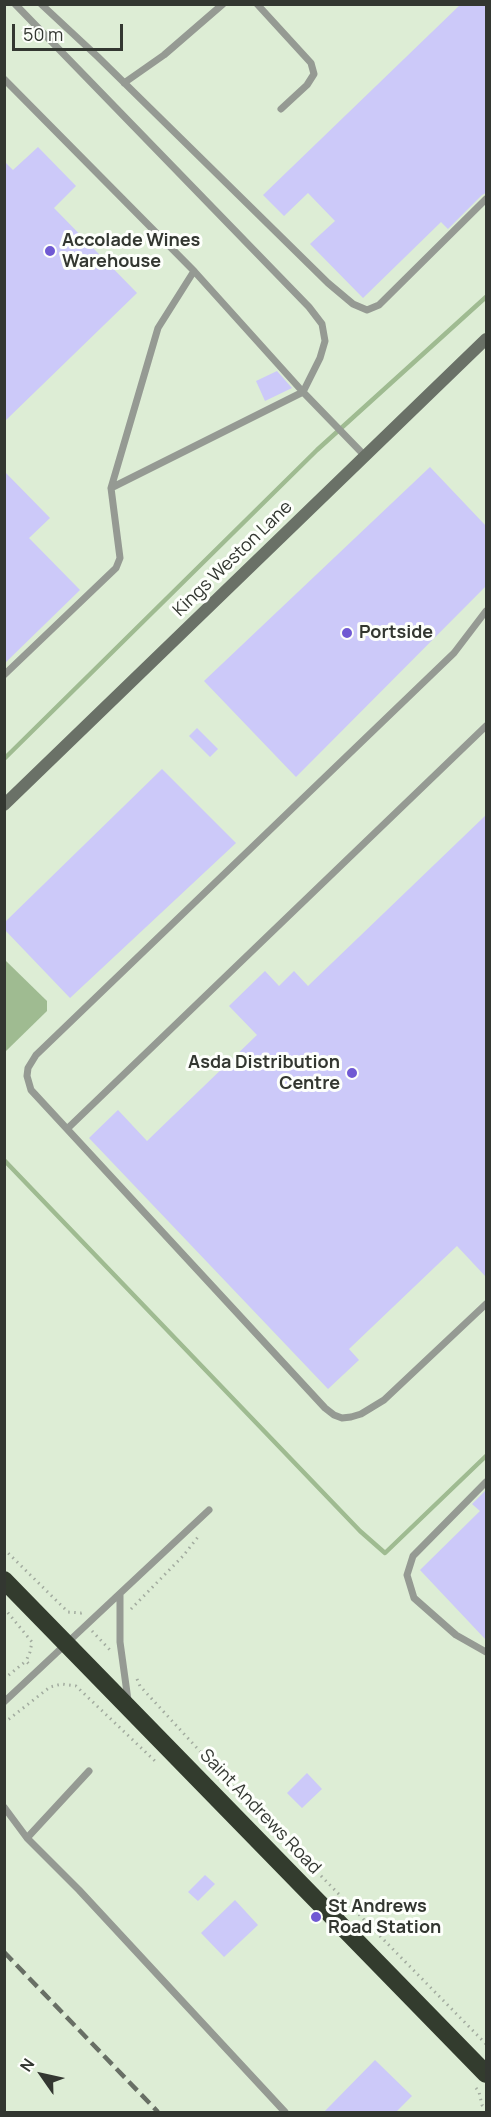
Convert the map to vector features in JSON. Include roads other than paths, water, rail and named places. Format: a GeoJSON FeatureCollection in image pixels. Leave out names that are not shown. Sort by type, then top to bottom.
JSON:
{"type":"FeatureCollection","features":[{"type":"Feature","properties":{"kind":"highway","name":"Saint Andrews Road"},"geometry":{"type":"LineString","coordinates":[[4,1580],[129,1708],[479,2079]]}},
{"type":"Feature","properties":{"kind":"street","name":"Kings Weston Lane"},"geometry":{"type":"LineString","coordinates":[[4,805],[486,339]]}},
{"type":"Feature","properties":{"kind":"lane"},"geometry":{"type":"LineString","coordinates":[[15,4],[309,307],[322,324],[325,341],[320,358],[303,392],[111,488]]}},
{"type":"Feature","properties":{"kind":"lane"},"geometry":{"type":"LineString","coordinates":[[41,4],[328,283],[353,304],[367,310],[379,305],[486,199]]}},
{"type":"Feature","properties":{"kind":"lane"},"geometry":{"type":"LineString","coordinates":[[124,83],[164,55],[223,4]]}},
{"type":"Feature","properties":{"kind":"lane"},"geometry":{"type":"LineString","coordinates":[[257,4],[312,63],[314,74],[307,85],[281,109]]}},
{"type":"Feature","properties":{"kind":"lane"},"geometry":{"type":"LineString","coordinates":[[4,79],[194,271],[303,392],[365,456]]}},
{"type":"Feature","properties":{"kind":"lane"},"geometry":{"type":"LineString","coordinates":[[4,675],[116,568],[120,558],[111,488],[158,328],[194,271]]}},
{"type":"Feature","properties":{"kind":"lane"},"geometry":{"type":"LineString","coordinates":[[486,611],[454,653],[36,1055],[28,1068],[28,1084],[31,1090],[325,1408],[334,1415],[342,1418],[351,1417],[361,1414],[384,1400],[486,1304]]}},
{"type":"Feature","properties":{"kind":"lane"},"geometry":{"type":"LineString","coordinates":[[67,1130],[486,726]]}},
{"type":"Feature","properties":{"kind":"lane"},"geometry":{"type":"LineString","coordinates":[[486,1482],[414,1556],[407,1575],[414,1598],[456,1635],[486,1652]]}},
{"type":"Feature","properties":{"kind":"lane"},"geometry":{"type":"LineString","coordinates":[[4,1702],[209,1510]]}},
{"type":"Feature","properties":{"kind":"lane"},"geometry":{"type":"LineString","coordinates":[[120,1595],[122,1657],[129,1708]]}},
{"type":"Feature","properties":{"kind":"lane"},"geometry":{"type":"LineString","coordinates":[[27,1838],[88,1771]]}},
{"type":"Feature","properties":{"kind":"lane"},"geometry":{"type":"LineString","coordinates":[[4,1807],[27,1838],[79,1890],[285,2112]]}},
{"type":"Feature","properties":{"kind":"waterway"},"geometry":{"type":"LineString","coordinates":[[4,759],[317,450],[486,297]]}},
{"type":"Feature","properties":{"kind":"waterway"},"geometry":{"type":"LineString","coordinates":[[4,1160],[360,1531],[385,1553],[486,1456]]}},
{"type":"Feature","properties":{"kind":"railway"},"geometry":{"type":"LineString","coordinates":[[4,1952],[158,2112]]}},
{"type":"Feature","properties":{"kind":"place","name":"Accolade Wines Warehouse"},"geometry":{"type":"Point","coordinates":[50,251]}},
{"type":"Feature","properties":{"kind":"place","name":"Portside"},"geometry":{"type":"Point","coordinates":[347,633]}},
{"type":"Feature","properties":{"kind":"place","name":"Asda Distribution Centre"},"geometry":{"type":"Point","coordinates":[352,1073]}},
{"type":"Feature","properties":{"kind":"place","name":"St Andrews Road Station"},"geometry":{"type":"Point","coordinates":[316,1917]}}]}
